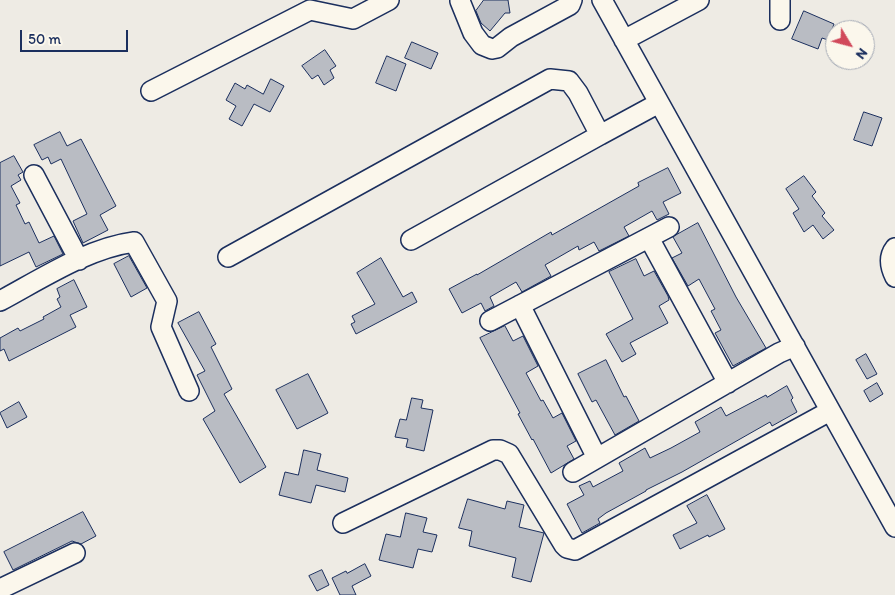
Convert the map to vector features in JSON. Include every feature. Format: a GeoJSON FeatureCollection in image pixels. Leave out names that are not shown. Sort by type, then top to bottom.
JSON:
{"type":"FeatureCollection","features":[{"type":"Feature","properties":{"kind":"street"},"geometry":{"type":"LineString","coordinates":[[151,91],[310,10],[353,19],[390,0]]}},
{"type":"Feature","properties":{"kind":"street"},"geometry":{"type":"LineString","coordinates":[[460,1],[473,33],[482,45],[492,49],[497,48],[511,36],[570,5],[572,0]]}},
{"type":"Feature","properties":{"kind":"street"},"geometry":{"type":"LineString","coordinates":[[602,0],[624,40],[652,107],[795,346],[895,527]]}},
{"type":"Feature","properties":{"kind":"street"},"geometry":{"type":"LineString","coordinates":[[624,40],[699,0]]}},
{"type":"Feature","properties":{"kind":"street"},"geometry":{"type":"LineString","coordinates":[[780,0],[780,20]]}},
{"type":"Feature","properties":{"kind":"street"},"geometry":{"type":"LineString","coordinates":[[228,257],[550,79],[569,81],[578,93],[600,135]]}},
{"type":"Feature","properties":{"kind":"street"},"geometry":{"type":"LineString","coordinates":[[411,240],[652,107]]}},
{"type":"Feature","properties":{"kind":"street"},"geometry":{"type":"LineString","coordinates":[[34,175],[79,260]]}},
{"type":"Feature","properties":{"kind":"street"},"geometry":{"type":"LineString","coordinates":[[490,322],[669,227]]}},
{"type":"Feature","properties":{"kind":"street"},"geometry":{"type":"LineString","coordinates":[[649,238],[728,382]]}},
{"type":"Feature","properties":{"kind":"street"},"geometry":{"type":"LineString","coordinates":[[0,300],[79,260],[119,244],[134,242],[167,301],[161,327],[189,391]]}},
{"type":"Feature","properties":{"kind":"street"},"geometry":{"type":"LineString","coordinates":[[895,248],[892,252],[890,267],[895,277]]}},
{"type":"Feature","properties":{"kind":"street"},"geometry":{"type":"LineString","coordinates":[[520,305],[597,458]]}},
{"type":"Feature","properties":{"kind":"street"},"geometry":{"type":"LineString","coordinates":[[574,472],[778,353],[795,346]]}},
{"type":"Feature","properties":{"kind":"street"},"geometry":{"type":"LineString","coordinates":[[343,524],[493,450],[500,450],[510,454],[564,545],[567,548],[576,550],[830,411]]}},
{"type":"Feature","properties":{"kind":"street"},"geometry":{"type":"LineString","coordinates":[[0,589],[75,553]]}},
{"type":"Feature","properties":{"kind":"building"},"geometry":{"type":"Polygon","coordinates":[[[484,0],[508,0],[510,13],[505,13],[490,31],[481,23],[476,11],[484,0]]]}},
{"type":"Feature","properties":{"kind":"building"},"geometry":{"type":"Polygon","coordinates":[[[804,11],[825,20],[825,39],[822,38],[818,49],[792,39],[804,11]]]}},
{"type":"Feature","properties":{"kind":"building"},"geometry":{"type":"Polygon","coordinates":[[[412,42],[438,53],[431,69],[405,58],[412,42]]]}},
{"type":"Feature","properties":{"kind":"building"},"geometry":{"type":"Polygon","coordinates":[[[325,50],[336,66],[330,70],[334,78],[324,85],[318,75],[312,79],[302,66],[325,50]]]}},
{"type":"Feature","properties":{"kind":"building"},"geometry":{"type":"Polygon","coordinates":[[[387,56],[406,64],[396,91],[376,83],[387,56]]]}},
{"type":"Feature","properties":{"kind":"building"},"geometry":{"type":"Polygon","coordinates":[[[271,79],[284,86],[270,112],[254,104],[242,126],[229,119],[236,106],[226,100],[235,83],[245,89],[247,85],[263,94],[271,79]]]}},
{"type":"Feature","properties":{"kind":"building"},"geometry":{"type":"Polygon","coordinates":[[[864,112],[882,118],[872,146],[854,140],[864,112]]]}},
{"type":"Feature","properties":{"kind":"building"},"geometry":{"type":"Polygon","coordinates":[[[60,132],[67,146],[81,139],[116,206],[100,215],[108,230],[83,243],[73,221],[87,214],[61,159],[51,164],[48,157],[42,160],[34,145],[60,132]]]}},
{"type":"Feature","properties":{"kind":"building"},"geometry":{"type":"Polygon","coordinates":[[[14,156],[23,172],[18,175],[21,180],[11,186],[20,203],[16,205],[25,224],[29,222],[39,243],[54,236],[63,254],[36,267],[29,252],[0,266],[0,163],[14,156]]]}},
{"type":"Feature","properties":{"kind":"building"},"geometry":{"type":"Polygon","coordinates":[[[668,168],[681,193],[663,202],[669,214],[657,220],[652,211],[624,227],[629,236],[599,251],[594,242],[579,250],[578,246],[545,265],[551,276],[522,292],[516,282],[490,297],[494,306],[485,311],[481,303],[462,313],[449,289],[551,232],[552,235],[639,186],[638,183],[668,168]]]}},
{"type":"Feature","properties":{"kind":"building"},"geometry":{"type":"Polygon","coordinates":[[[804,176],[816,192],[812,196],[825,213],[822,216],[834,230],[823,239],[813,225],[804,232],[793,213],[799,209],[786,189],[804,176]]]}},
{"type":"Feature","properties":{"kind":"building"},"geometry":{"type":"Polygon","coordinates":[[[698,223],[736,297],[766,348],[733,366],[715,333],[721,330],[711,311],[715,309],[699,279],[688,286],[672,258],[682,253],[673,237],[698,223]]]}},
{"type":"Feature","properties":{"kind":"building"},"geometry":{"type":"Polygon","coordinates":[[[129,256],[147,288],[131,297],[114,264],[129,256]]]}},
{"type":"Feature","properties":{"kind":"building"},"geometry":{"type":"Polygon","coordinates":[[[381,258],[403,297],[412,292],[417,302],[356,334],[351,324],[355,322],[352,316],[375,304],[357,273],[381,258]]]}},
{"type":"Feature","properties":{"kind":"building"},"geometry":{"type":"Polygon","coordinates":[[[636,259],[644,276],[654,271],[668,296],[669,300],[659,306],[668,323],[630,343],[636,354],[622,362],[606,334],[633,319],[609,272],[636,259]]]}},
{"type":"Feature","properties":{"kind":"building"},"geometry":{"type":"Polygon","coordinates":[[[74,280],[87,307],[70,315],[76,327],[9,361],[4,349],[0,351],[0,338],[18,328],[20,331],[44,319],[43,317],[61,307],[57,299],[60,297],[57,289],[74,280]]]}},
{"type":"Feature","properties":{"kind":"building"},"geometry":{"type":"Polygon","coordinates":[[[199,312],[216,344],[211,347],[232,389],[224,394],[266,467],[240,483],[203,419],[215,411],[197,375],[205,371],[178,323],[199,312]]]}},
{"type":"Feature","properties":{"kind":"building"},"geometry":{"type":"Polygon","coordinates":[[[505,326],[513,341],[523,336],[538,366],[526,373],[541,401],[543,400],[553,418],[562,413],[576,441],[567,446],[574,459],[551,473],[518,414],[520,413],[480,338],[505,326]]]}},
{"type":"Feature","properties":{"kind":"building"},"geometry":{"type":"Polygon","coordinates":[[[866,354],[877,374],[867,379],[856,360],[866,354]]]}},
{"type":"Feature","properties":{"kind":"building"},"geometry":{"type":"Polygon","coordinates":[[[606,360],[624,397],[626,396],[639,421],[615,435],[596,400],[592,402],[578,374],[606,360]]]}},
{"type":"Feature","properties":{"kind":"building"},"geometry":{"type":"Polygon","coordinates":[[[308,374],[328,413],[297,429],[276,390],[308,374]]]}},
{"type":"Feature","properties":{"kind":"building"},"geometry":{"type":"Polygon","coordinates":[[[877,383],[883,394],[870,402],[864,391],[877,383]]]}},
{"type":"Feature","properties":{"kind":"building"},"geometry":{"type":"Polygon","coordinates":[[[787,386],[797,412],[772,426],[770,422],[682,472],[646,490],[606,513],[598,519],[600,523],[582,533],[567,504],[584,495],[579,486],[590,481],[593,487],[623,471],[619,463],[645,448],[650,458],[700,432],[695,422],[721,407],[726,416],[787,386]]]}},
{"type":"Feature","properties":{"kind":"building"},"geometry":{"type":"Polygon","coordinates":[[[412,398],[423,400],[421,408],[433,410],[424,451],[406,447],[408,439],[395,437],[400,419],[406,420],[412,398]]]}},
{"type":"Feature","properties":{"kind":"building"},"geometry":{"type":"Polygon","coordinates":[[[19,402],[27,417],[7,428],[0,413],[19,402]]]}},
{"type":"Feature","properties":{"kind":"building"},"geometry":{"type":"Polygon","coordinates":[[[304,450],[321,454],[317,470],[348,478],[345,492],[316,485],[311,503],[279,495],[285,472],[298,475],[304,450]]]}},
{"type":"Feature","properties":{"kind":"building"},"geometry":{"type":"Polygon","coordinates":[[[707,495],[725,529],[680,549],[673,535],[697,523],[687,506],[707,495]]]}},
{"type":"Feature","properties":{"kind":"building"},"geometry":{"type":"Polygon","coordinates":[[[468,499],[505,509],[507,501],[524,505],[519,527],[544,533],[531,582],[512,577],[516,558],[469,546],[472,531],[459,528],[468,499]]]}},
{"type":"Feature","properties":{"kind":"building"},"geometry":{"type":"Polygon","coordinates":[[[83,512],[96,536],[81,544],[72,541],[13,570],[4,552],[83,512]]]}},
{"type":"Feature","properties":{"kind":"building"},"geometry":{"type":"Polygon","coordinates":[[[406,513],[427,518],[423,532],[437,535],[432,552],[418,549],[413,568],[379,560],[386,534],[400,537],[406,513]]]}},
{"type":"Feature","properties":{"kind":"building"},"geometry":{"type":"Polygon","coordinates":[[[365,564],[371,576],[352,586],[356,595],[340,595],[332,578],[365,564]]]}},
{"type":"Feature","properties":{"kind":"building"},"geometry":{"type":"Polygon","coordinates":[[[322,570],[329,585],[317,591],[309,576],[322,570]]]}}]}
